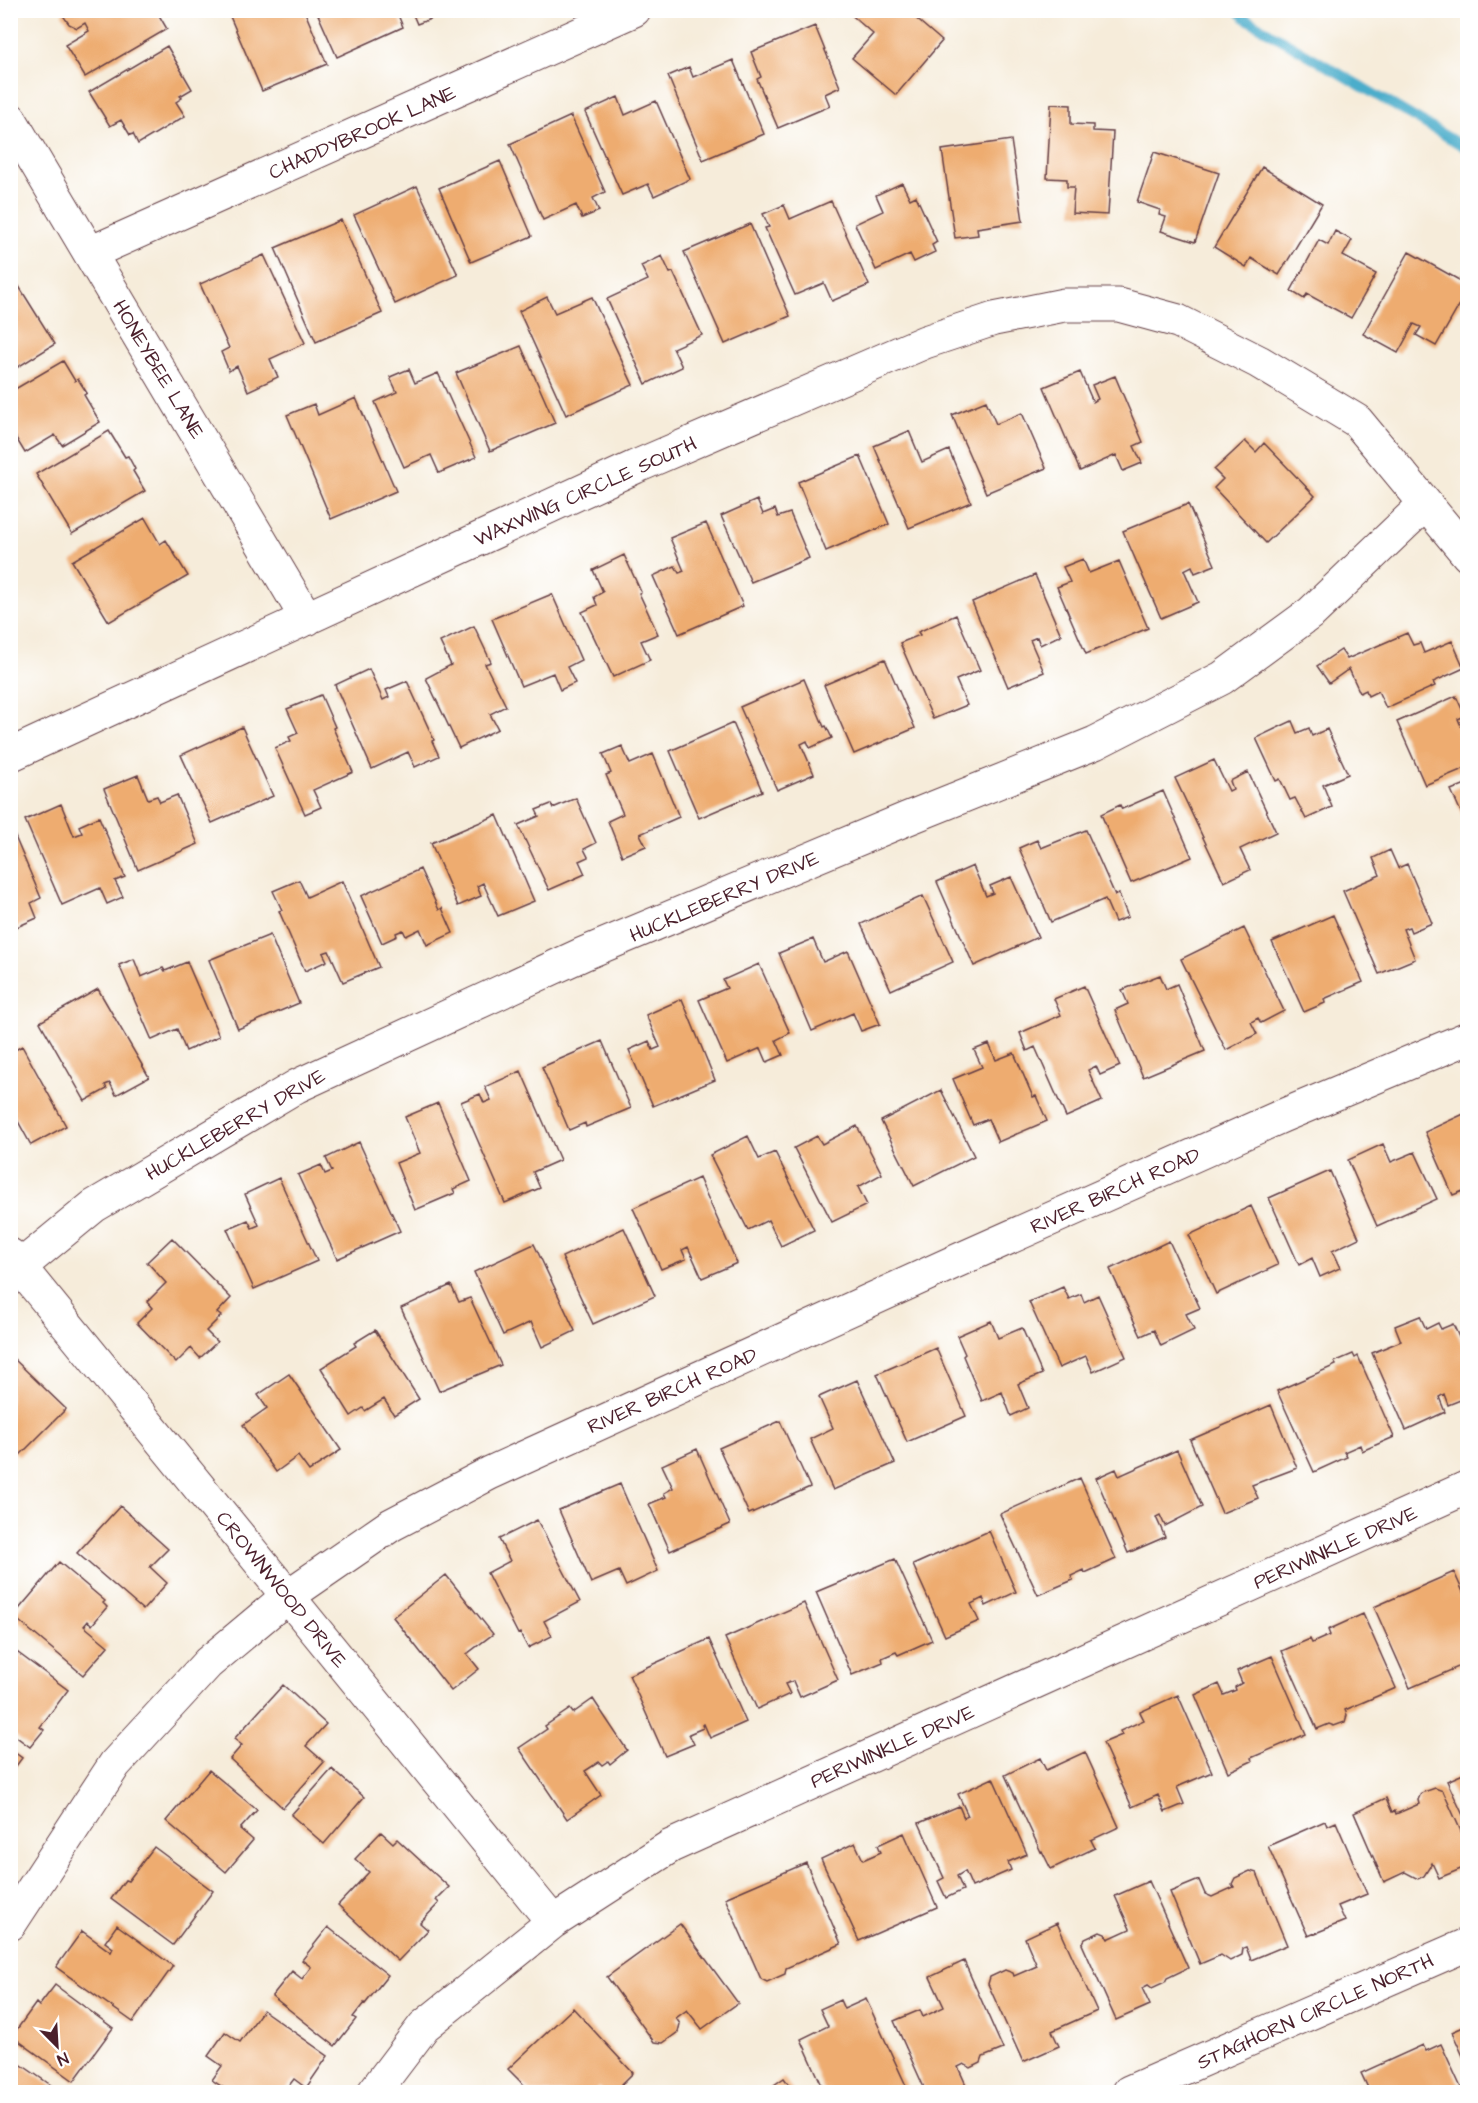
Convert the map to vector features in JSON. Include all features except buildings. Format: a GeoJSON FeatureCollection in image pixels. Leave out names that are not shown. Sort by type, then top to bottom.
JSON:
{"type":"FeatureCollection","features":[{"type":"Feature","properties":{"kind":"street","name":"CHADDYBROOK LANE"},"geometry":{"type":"LineString","coordinates":[[90,253],[634,10]]}},
{"type":"Feature","properties":{"kind":"street","name":"HONEYBEE LANE"},"geometry":{"type":"LineString","coordinates":[[10,119],[307,619]]}},
{"type":"Feature","properties":{"kind":"street","name":"WAXWING CIRCLE SOUTH"},"geometry":{"type":"LineString","coordinates":[[10,755],[635,467],[925,342],[994,319],[1064,305],[1119,305],[1178,321],[1259,362],[1357,421],[1467,555]]}},
{"type":"Feature","properties":{"kind":"street","name":"HUCKLEBERRY DRIVE"},"geometry":{"type":"LineString","coordinates":[[14,1266],[94,1206],[297,1086],[583,954],[1095,743],[1222,678],[1312,612],[1425,504]]}},
{"type":"Feature","properties":{"kind":"street","name":"RIVER BIRCH ROAD"},"geometry":{"type":"LineString","coordinates":[[10,1924],[115,1764],[208,1664],[288,1596],[392,1526],[490,1473],[1037,1225],[1282,1116],[1467,1038]]}},
{"type":"Feature","properties":{"kind":"street","name":"CROWNWOOD DRIVE"},"geometry":{"type":"LineString","coordinates":[[14,1266],[288,1596],[553,1922]]}},
{"type":"Feature","properties":{"kind":"street","name":"PERIWINKLE DRIVE"},"geometry":{"type":"LineString","coordinates":[[374,2092],[424,2026],[553,1922],[671,1846],[1467,1487]]}},
{"type":"Feature","properties":{"kind":"street","name":"STAGHORN CIRCLE NORTH"},"geometry":{"type":"LineString","coordinates":[[1129,2092],[1467,1944]]}},
{"type":"Feature","properties":{"kind":"waterway"},"geometry":{"type":"LineString","coordinates":[[1238,10],[1245,18],[1468,149]]}}]}
